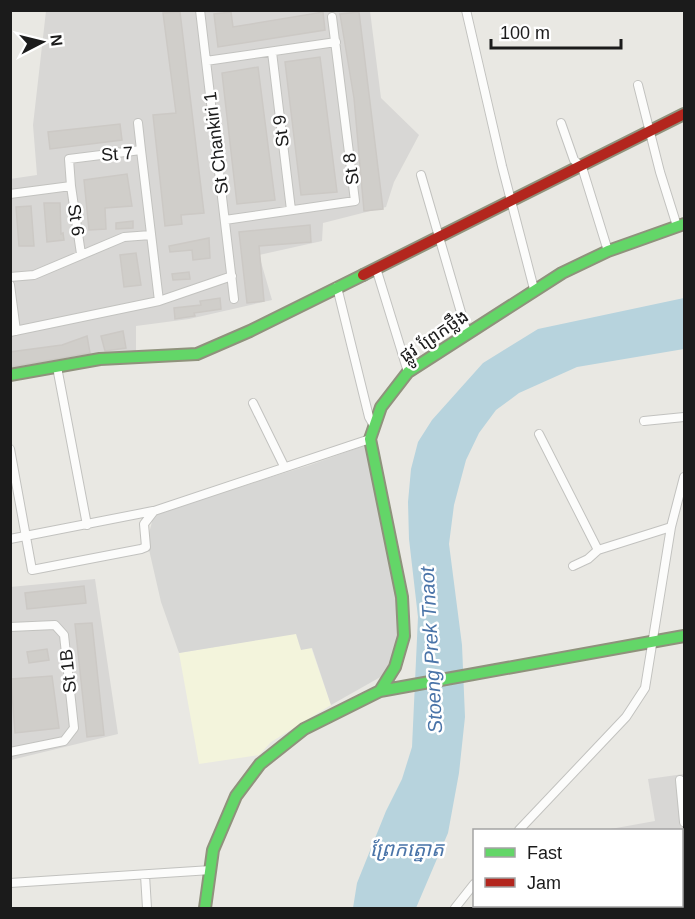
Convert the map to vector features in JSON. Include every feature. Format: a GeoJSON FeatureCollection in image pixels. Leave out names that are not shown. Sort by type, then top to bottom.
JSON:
{"type":"FeatureCollection","features":[{"type":"Feature","properties":{"kind":"street","name":"St Chankiri 1"},"geometry":{"type":"LineString","coordinates":[[200,10],[234,298]]}},
{"type":"Feature","properties":{"kind":"street"},"geometry":{"type":"LineString","coordinates":[[466,10],[534,289]]}},
{"type":"Feature","properties":{"kind":"street","name":"St 8"},"geometry":{"type":"LineString","coordinates":[[225,220],[355,201],[332,17]]}},
{"type":"Feature","properties":{"kind":"street"},"geometry":{"type":"LineString","coordinates":[[206,62],[336,42]]}},
{"type":"Feature","properties":{"kind":"street","name":"St 9"},"geometry":{"type":"LineString","coordinates":[[272,52],[291,210]]}},
{"type":"Feature","properties":{"kind":"street"},"geometry":{"type":"LineString","coordinates":[[638,85],[660,172],[681,225]]}},
{"type":"Feature","properties":{"kind":"street"},"geometry":{"type":"LineString","coordinates":[[10,375],[100,359],[197,354],[250,332],[684,114]]}},
{"type":"Feature","properties":{"kind":"street"},"geometry":{"type":"LineString","coordinates":[[138,123],[141,150]]}},
{"type":"Feature","properties":{"kind":"street"},"geometry":{"type":"LineString","coordinates":[[561,123],[574,160],[582,167],[609,251]]}},
{"type":"Feature","properties":{"kind":"street","name":"St 7"},"geometry":{"type":"LineString","coordinates":[[71,186],[69,159],[141,150],[159,301]]}},
{"type":"Feature","properties":{"kind":"street"},"geometry":{"type":"LineString","coordinates":[[421,175],[467,333]]}},
{"type":"Feature","properties":{"kind":"street"},"geometry":{"type":"LineString","coordinates":[[10,194],[71,186]]}},
{"type":"Feature","properties":{"kind":"street","name":"St 6"},"geometry":{"type":"LineString","coordinates":[[71,186],[81,254]]}},
{"type":"Feature","properties":{"kind":"street","name":"ផ្លូវ ព្រែកថ្លឹង"},"geometry":{"type":"LineString","coordinates":[[380,691],[395,667],[404,636],[402,597],[370,440],[373,424],[381,407],[408,372],[534,289],[609,251],[681,225]]}},
{"type":"Feature","properties":{"kind":"street"},"geometry":{"type":"LineString","coordinates":[[10,277],[34,275],[124,237],[151,235]]}},
{"type":"Feature","properties":{"kind":"street"},"geometry":{"type":"LineString","coordinates":[[376,268],[408,372]]}},
{"type":"Feature","properties":{"kind":"street"},"geometry":{"type":"LineString","coordinates":[[10,285],[13,332],[159,301],[232,276]]}},
{"type":"Feature","properties":{"kind":"street"},"geometry":{"type":"LineString","coordinates":[[337,287],[369,417],[373,424]]}},
{"type":"Feature","properties":{"kind":"street"},"geometry":{"type":"LineString","coordinates":[[57,367],[87,525]]}},
{"type":"Feature","properties":{"kind":"street"},"geometry":{"type":"LineString","coordinates":[[253,403],[284,466]]}},
{"type":"Feature","properties":{"kind":"street"},"geometry":{"type":"LineString","coordinates":[[644,421],[684,417]]}},
{"type":"Feature","properties":{"kind":"street"},"geometry":{"type":"LineString","coordinates":[[539,434],[598,550]]}},
{"type":"Feature","properties":{"kind":"street"},"geometry":{"type":"LineString","coordinates":[[10,539],[153,511],[284,466],[370,440]]}},
{"type":"Feature","properties":{"kind":"street"},"geometry":{"type":"LineString","coordinates":[[10,449],[32,570],[146,547],[144,524],[153,511]]}},
{"type":"Feature","properties":{"kind":"street"},"geometry":{"type":"LineString","coordinates":[[521,829],[626,717],[645,688],[671,527],[684,477]]}},
{"type":"Feature","properties":{"kind":"street"},"geometry":{"type":"LineString","coordinates":[[573,566],[598,550],[671,527]]}},
{"type":"Feature","properties":{"kind":"street","name":"St 1B"},"geometry":{"type":"LineString","coordinates":[[10,627],[55,625],[61,629],[64,635],[74,729],[64,741],[10,752]]}},
{"type":"Feature","properties":{"kind":"street"},"geometry":{"type":"LineString","coordinates":[[205,909],[213,850],[236,796],[260,764],[304,729],[380,691],[684,636]]}},
{"type":"Feature","properties":{"kind":"street"},"geometry":{"type":"LineString","coordinates":[[680,780],[684,822]]}},
{"type":"Feature","properties":{"kind":"street"},"geometry":{"type":"LineString","coordinates":[[10,883],[211,870]]}},
{"type":"Feature","properties":{"kind":"street"},"geometry":{"type":"LineString","coordinates":[[145,876],[147,909]]}},
{"type":"Feature","properties":{"kind":"street"},"geometry":{"type":"LineString","coordinates":[[455,909],[473,885]]}},
{"type":"Feature","properties":{"kind":"shaded area"},"geometry":{"type":"Polygon","coordinates":[[[46,11],[370,11],[381,98],[419,135],[394,182],[386,207],[323,223],[322,241],[259,255],[272,300],[189,319],[136,326],[136,352],[72,359],[11,376],[10,179],[37,175],[33,125],[46,11]]]}},
{"type":"Feature","properties":{"kind":"shaded area"},"geometry":{"type":"Polygon","coordinates":[[[369,444],[388,524],[402,638],[394,662],[384,675],[331,705],[312,648],[301,650],[296,634],[179,653],[161,602],[147,541],[154,514],[369,444]]]}},
{"type":"Feature","properties":{"kind":"shaded area"},"geometry":{"type":"Polygon","coordinates":[[[95,579],[118,734],[11,760],[10,587],[95,579]]]}},
{"type":"Feature","properties":{"kind":"shaded area"},"geometry":{"type":"Polygon","coordinates":[[[297,633],[311,647],[331,705],[271,742],[259,755],[199,764],[179,653],[297,633]]]}},
{"type":"Feature","properties":{"kind":"shaded area"},"geometry":{"type":"Polygon","coordinates":[[[684,774],[684,908],[511,908],[683,907],[683,829],[611,829],[655,821],[648,779],[684,774]]]}},
{"type":"Feature","properties":{"kind":"water","name":"ព្រែកត្នោត"},"geometry":{"type":"Polygon","coordinates":[[[684,298],[684,349],[577,367],[519,393],[496,410],[479,433],[466,460],[454,505],[449,544],[462,645],[465,717],[459,773],[448,833],[416,908],[353,908],[357,883],[386,811],[402,779],[412,747],[418,617],[409,539],[408,502],[411,469],[418,442],[432,420],[483,363],[538,329],[684,298]]]}},
{"type":"Feature","properties":{"kind":"building"},"geometry":{"type":"Polygon","coordinates":[[[180,12],[204,213],[181,215],[182,224],[165,226],[153,115],[176,113],[163,13],[180,12]]]}},
{"type":"Feature","properties":{"kind":"building"},"geometry":{"type":"Polygon","coordinates":[[[231,12],[233,27],[323,12],[325,30],[218,47],[214,14],[231,12]]]}},
{"type":"Feature","properties":{"kind":"building"},"geometry":{"type":"Polygon","coordinates":[[[359,12],[383,209],[364,211],[354,98],[340,14],[359,12]]]}},
{"type":"Feature","properties":{"kind":"building"},"geometry":{"type":"Polygon","coordinates":[[[320,57],[337,192],[301,195],[285,62],[320,57]]]}},
{"type":"Feature","properties":{"kind":"building"},"geometry":{"type":"Polygon","coordinates":[[[258,67],[275,200],[237,204],[222,73],[258,67]]]}},
{"type":"Feature","properties":{"kind":"building"},"geometry":{"type":"Polygon","coordinates":[[[120,124],[122,140],[50,149],[48,132],[120,124]]]}},
{"type":"Feature","properties":{"kind":"building"},"geometry":{"type":"Polygon","coordinates":[[[127,174],[132,206],[105,208],[106,229],[89,230],[84,180],[127,174]]]}},
{"type":"Feature","properties":{"kind":"building"},"geometry":{"type":"Polygon","coordinates":[[[44,203],[60,203],[61,234],[63,233],[64,240],[47,242],[44,203]]]}},
{"type":"Feature","properties":{"kind":"building"},"geometry":{"type":"Polygon","coordinates":[[[31,206],[34,246],[19,246],[16,207],[31,206]]]}},
{"type":"Feature","properties":{"kind":"building"},"geometry":{"type":"Polygon","coordinates":[[[133,221],[133,228],[116,229],[116,223],[133,221]]]}},
{"type":"Feature","properties":{"kind":"building"},"geometry":{"type":"Polygon","coordinates":[[[310,225],[311,242],[259,246],[264,301],[247,303],[239,232],[310,225]]]}},
{"type":"Feature","properties":{"kind":"building"},"geometry":{"type":"Polygon","coordinates":[[[209,238],[210,258],[193,260],[192,250],[170,252],[169,246],[209,238]]]}},
{"type":"Feature","properties":{"kind":"building"},"geometry":{"type":"Polygon","coordinates":[[[136,253],[141,285],[124,287],[120,255],[136,253]]]}},
{"type":"Feature","properties":{"kind":"building"},"geometry":{"type":"Polygon","coordinates":[[[189,272],[190,279],[173,280],[172,274],[189,272]]]}},
{"type":"Feature","properties":{"kind":"building"},"geometry":{"type":"Polygon","coordinates":[[[220,298],[221,309],[194,313],[195,316],[175,319],[174,308],[201,305],[200,301],[220,298]]]}},
{"type":"Feature","properties":{"kind":"building"},"geometry":{"type":"Polygon","coordinates":[[[123,331],[126,348],[105,351],[101,336],[123,331]]]}},
{"type":"Feature","properties":{"kind":"building"},"geometry":{"type":"Polygon","coordinates":[[[87,336],[90,353],[11,367],[10,352],[62,345],[87,336]]]}},
{"type":"Feature","properties":{"kind":"building"},"geometry":{"type":"Polygon","coordinates":[[[84,586],[86,603],[27,609],[25,593],[84,586]]]}},
{"type":"Feature","properties":{"kind":"building"},"geometry":{"type":"Polygon","coordinates":[[[92,623],[104,735],[87,737],[75,624],[92,623]]]}},
{"type":"Feature","properties":{"kind":"building"},"geometry":{"type":"Polygon","coordinates":[[[47,649],[49,660],[29,663],[27,652],[47,649]]]}},
{"type":"Feature","properties":{"kind":"building"},"geometry":{"type":"Polygon","coordinates":[[[52,676],[59,728],[15,733],[11,679],[52,676]]]}},
{"type":"Feature","properties":{"kind":"traffic: fast"},"geometry":{"type":"LineString","coordinates":[[380,691],[395,667],[404,636],[402,597],[370,439],[381,407],[408,372],[562,273],[608,251],[684,224]]}},
{"type":"Feature","properties":{"kind":"traffic: fast"},"geometry":{"type":"LineString","coordinates":[[10,375],[100,359],[197,354],[250,331],[363,275]]}},
{"type":"Feature","properties":{"kind":"traffic: fast"},"geometry":{"type":"LineString","coordinates":[[205,908],[213,850],[236,796],[260,764],[304,729],[380,691],[684,636]]}},
{"type":"Feature","properties":{"kind":"traffic: jam"},"geometry":{"type":"LineString","coordinates":[[363,275],[684,114]]}},
{"type":"Feature","properties":{"kind":"water label","name":"Stoeng Prek Tnaot"},"geometry":{"type":"Point","coordinates":[431,650]}}]}
